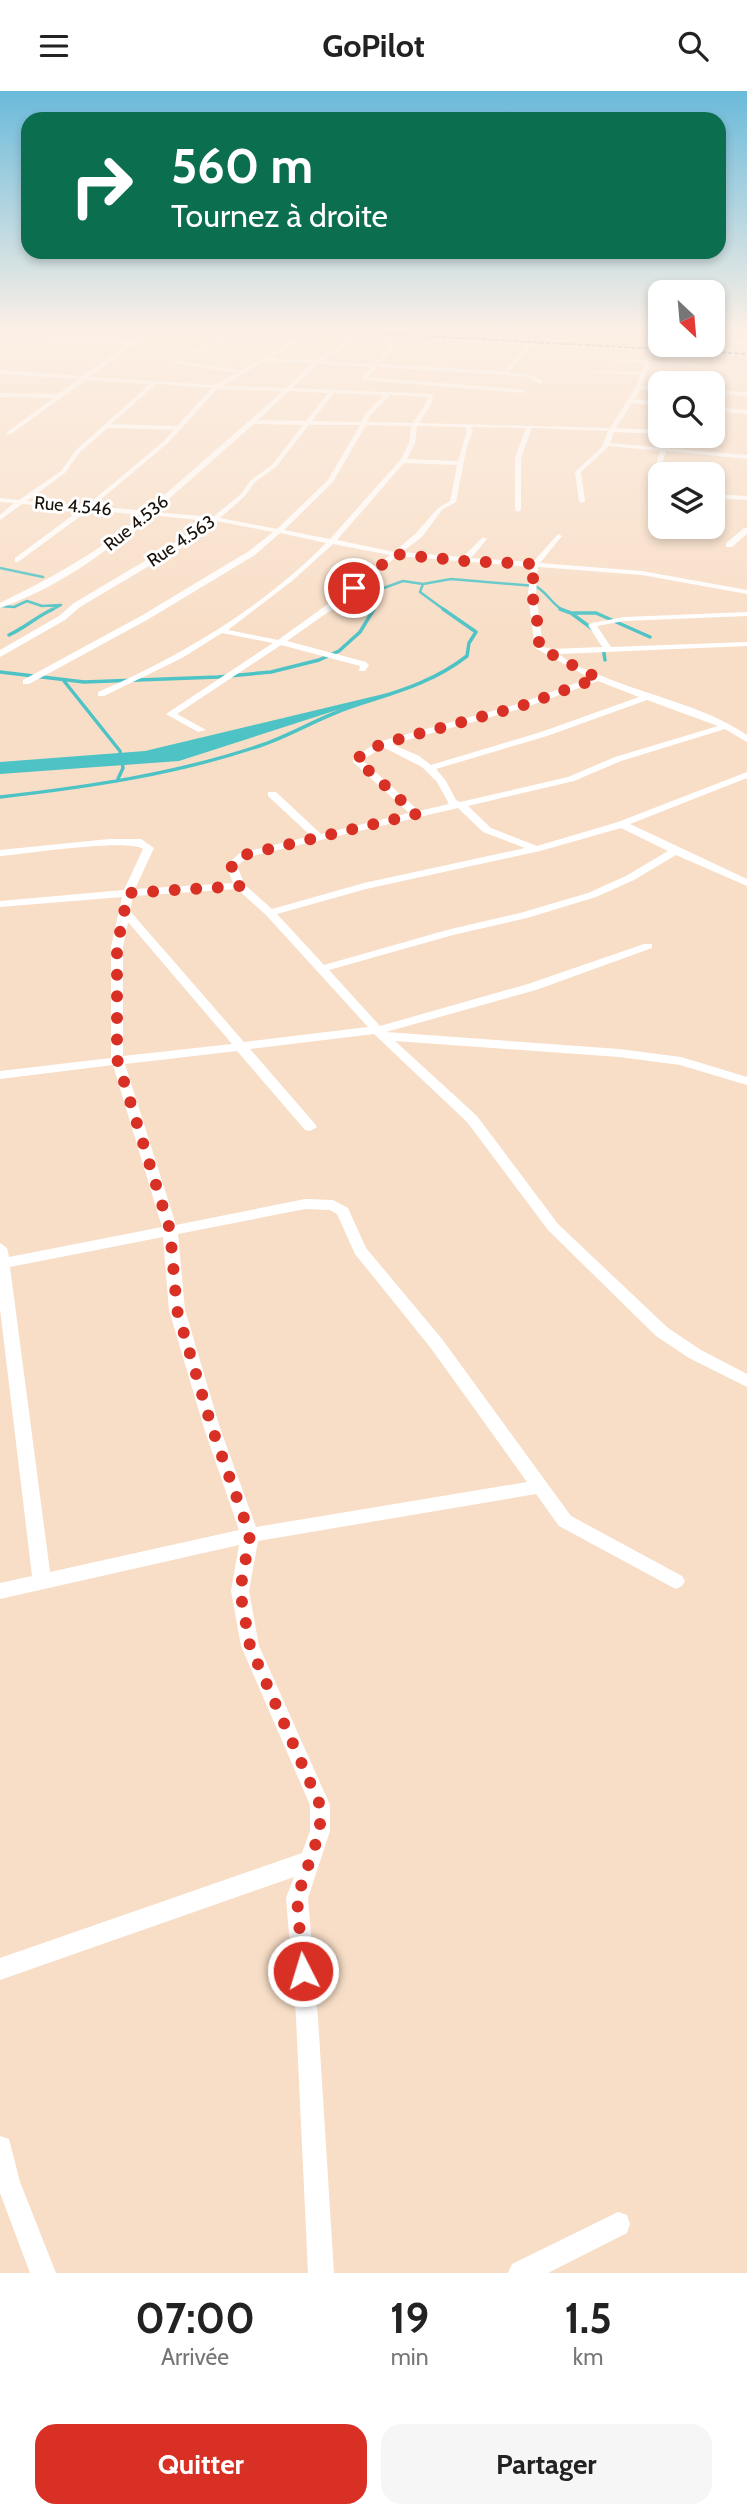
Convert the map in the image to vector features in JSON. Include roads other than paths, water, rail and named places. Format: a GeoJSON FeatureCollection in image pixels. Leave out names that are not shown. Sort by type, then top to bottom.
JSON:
{"type":"FeatureCollection","features":[{"type":"Feature","properties":{"kind":"street"},"geometry":{"type":"LineString","coordinates":[[0,439],[12,431]]}},
{"type":"Feature","properties":{"kind":"street"},"geometry":{"type":"LineString","coordinates":[[0,500],[20,502],[64,472],[78,450],[102,431]]}},
{"type":"Feature","properties":{"kind":"street"},"geometry":{"type":"LineString","coordinates":[[18,560],[87,508],[176,431]]}},
{"type":"Feature","properties":{"kind":"street","name":"Rue 4.536"},"geometry":{"type":"LineString","coordinates":[[0,606],[52,582],[90,559],[151,513],[243,431]]}},
{"type":"Feature","properties":{"kind":"street","name":"Rue 4.563"},"geometry":{"type":"LineString","coordinates":[[0,653],[62,618],[77,605],[215,519],[243,495],[253,481],[274,466],[302,431]]}},
{"type":"Feature","properties":{"kind":"street"},"geometry":{"type":"LineString","coordinates":[[26,682],[144,618],[252,553],[331,481],[360,431]]}},
{"type":"Feature","properties":{"kind":"street"},"geometry":{"type":"LineString","coordinates":[[101,694],[222,631],[294,578],[362,512],[402,461],[412,443],[413,431]]}},
{"type":"Feature","properties":{"kind":"street"},"geometry":{"type":"LineString","coordinates":[[201,730],[171,714],[249,664],[338,601],[419,535],[440,509],[453,502],[460,463],[470,431]]}},
{"type":"Feature","properties":{"kind":"street"},"geometry":{"type":"LineString","coordinates":[[518,510],[518,458],[528,431]]}},
{"type":"Feature","properties":{"kind":"street"},"geometry":{"type":"LineString","coordinates":[[582,501],[578,472],[600,454],[610,431]]}},
{"type":"Feature","properties":{"kind":"street"},"geometry":{"type":"LineString","coordinates":[[0,432],[9,433]]}},
{"type":"Feature","properties":{"kind":"street"},"geometry":{"type":"LineString","coordinates":[[606,444],[747,457]]}},
{"type":"Feature","properties":{"kind":"street"},"geometry":{"type":"LineString","coordinates":[[660,462],[664,449]]}},
{"type":"Feature","properties":{"kind":"street"},"geometry":{"type":"LineString","coordinates":[[402,461],[460,463]]}},
{"type":"Feature","properties":{"kind":"street"},"geometry":{"type":"LineString","coordinates":[[725,497],[747,498]]}},
{"type":"Feature","properties":{"kind":"street","name":"Rue 4.546"},"geometry":{"type":"LineString","coordinates":[[0,518],[20,502],[215,519],[395,554],[642,573],[747,592]]}},
{"type":"Feature","properties":{"kind":"street"},"geometry":{"type":"LineString","coordinates":[[729,545],[747,530]]}},
{"type":"Feature","properties":{"kind":"street"},"geometry":{"type":"LineString","coordinates":[[558,536],[536,564],[531,588],[539,631],[539,648],[551,652],[609,651],[747,644]]}},
{"type":"Feature","properties":{"kind":"street"},"geometry":{"type":"LineString","coordinates":[[464,561],[483,539]]}},
{"type":"Feature","properties":{"kind":"street"},"geometry":{"type":"LineString","coordinates":[[609,651],[592,625],[624,618],[747,614]]}},
{"type":"Feature","properties":{"kind":"street"},"geometry":{"type":"LineString","coordinates":[[222,631],[308,648],[363,664],[365,665],[362,669]]}},
{"type":"Feature","properties":{"kind":"street"},"geometry":{"type":"LineString","coordinates":[[551,652],[556,659],[598,678],[726,726],[747,739]]}},
{"type":"Feature","properties":{"kind":"street"},"geometry":{"type":"LineString","coordinates":[[416,814],[356,759],[381,744],[521,706],[598,678]]}},
{"type":"Feature","properties":{"kind":"street"},"geometry":{"type":"LineString","coordinates":[[431,768],[544,734],[647,697]]}},
{"type":"Feature","properties":{"kind":"street"},"geometry":{"type":"LineString","coordinates":[[726,726],[618,759],[571,779],[244,855],[231,865],[240,886],[270,913],[380,1033],[472,1119],[553,1227],[662,1332],[695,1354],[747,1381]]}},
{"type":"Feature","properties":{"kind":"street"},"geometry":{"type":"LineString","coordinates":[[381,744],[399,750],[431,768],[448,787],[453,802],[462,806],[487,831],[536,849]]}},
{"type":"Feature","properties":{"kind":"street"},"geometry":{"type":"LineString","coordinates":[[270,913],[364,886],[536,849],[622,824],[747,775]]}},
{"type":"Feature","properties":{"kind":"street"},"geometry":{"type":"LineString","coordinates":[[272,794],[318,837]]}},
{"type":"Feature","properties":{"kind":"street"},"geometry":{"type":"LineString","coordinates":[[622,824],[747,883]]}},
{"type":"Feature","properties":{"kind":"street"},"geometry":{"type":"LineString","coordinates":[[0,853],[109,842],[141,842],[149,848],[128,893],[117,947],[117,1059],[170,1230],[177,1310],[212,1428],[250,1535],[240,1591],[250,1646],[320,1805],[320,1831],[297,1898],[307,2018],[321,2273]]}},
{"type":"Feature","properties":{"kind":"street"},"geometry":{"type":"LineString","coordinates":[[321,969],[592,895],[630,879],[675,851]]}},
{"type":"Feature","properties":{"kind":"street"},"geometry":{"type":"LineString","coordinates":[[0,904],[240,886]]}},
{"type":"Feature","properties":{"kind":"street"},"geometry":{"type":"LineString","coordinates":[[126,913],[310,1127]]}},
{"type":"Feature","properties":{"kind":"street"},"geometry":{"type":"LineString","coordinates":[[380,1033],[531,987],[648,946]]}},
{"type":"Feature","properties":{"kind":"street"},"geometry":{"type":"LineString","coordinates":[[0,1075],[239,1044],[380,1033],[619,1053],[681,1061],[747,1081]]}},
{"type":"Feature","properties":{"kind":"street"},"geometry":{"type":"LineString","coordinates":[[42,1581],[0,1259],[305,1204],[333,1205],[343,1211],[360,1250],[436,1343],[537,1487],[565,1521],[676,1581]]}},
{"type":"Feature","properties":{"kind":"street"},"geometry":{"type":"LineString","coordinates":[[0,1591],[250,1535],[537,1487]]}},
{"type":"Feature","properties":{"kind":"street"},"geometry":{"type":"LineString","coordinates":[[0,1969],[308,1861]]}},
{"type":"Feature","properties":{"kind":"street"},"geometry":{"type":"LineString","coordinates":[[0,2148],[4,2185],[43,2273]]}},
{"type":"Feature","properties":{"kind":"street"},"geometry":{"type":"LineString","coordinates":[[521,2273],[618,2224]]}},
{"type":"Feature","properties":{"kind":"water"},"geometry":{"type":"Polygon","coordinates":[[[396,691],[179,761],[0,774],[0,762],[145,751],[396,691]]]}},
{"type":"Feature","properties":{"kind":"waterway"},"geometry":{"type":"LineString","coordinates":[[0,568],[43,577]]}},
{"type":"Feature","properties":{"kind":"waterway"},"geometry":{"type":"LineString","coordinates":[[423,584],[451,579],[535,586],[564,611]]}},
{"type":"Feature","properties":{"kind":"waterway"},"geometry":{"type":"LineString","coordinates":[[373,610],[378,590],[403,581],[423,584]]}},
{"type":"Feature","properties":{"kind":"waterway"},"geometry":{"type":"LineString","coordinates":[[423,584],[420,592],[446,611]]}},
{"type":"Feature","properties":{"kind":"waterway"},"geometry":{"type":"LineString","coordinates":[[0,606],[14,607],[27,601],[42,606],[61,605],[50,611]]}},
{"type":"Feature","properties":{"kind":"waterway"},"geometry":{"type":"LineString","coordinates":[[9,635],[53,609]]}},
{"type":"Feature","properties":{"kind":"waterway"},"geometry":{"type":"LineString","coordinates":[[117,780],[165,772],[230,755],[273,741],[345,709],[423,682],[467,656],[469,643],[476,632],[443,609]]}},
{"type":"Feature","properties":{"kind":"waterway"},"geometry":{"type":"LineString","coordinates":[[560,609],[564,611]]}},
{"type":"Feature","properties":{"kind":"waterway"},"geometry":{"type":"LineString","coordinates":[[0,672],[84,682],[218,677],[271,672],[319,660],[339,651],[360,632],[373,610]]}},
{"type":"Feature","properties":{"kind":"waterway"},"geometry":{"type":"LineString","coordinates":[[564,611],[571,613]]}},
{"type":"Feature","properties":{"kind":"waterway"},"geometry":{"type":"LineString","coordinates":[[571,613],[596,613],[650,637]]}},
{"type":"Feature","properties":{"kind":"waterway"},"geometry":{"type":"LineString","coordinates":[[571,613],[594,630]]}},
{"type":"Feature","properties":{"kind":"waterway"},"geometry":{"type":"LineString","coordinates":[[603,647],[605,660]]}},
{"type":"Feature","properties":{"kind":"waterway"},"geometry":{"type":"LineString","coordinates":[[64,681],[120,751],[123,768],[117,780]]}},
{"type":"Feature","properties":{"kind":"waterway"},"geometry":{"type":"LineString","coordinates":[[0,797],[117,780]]}}]}
